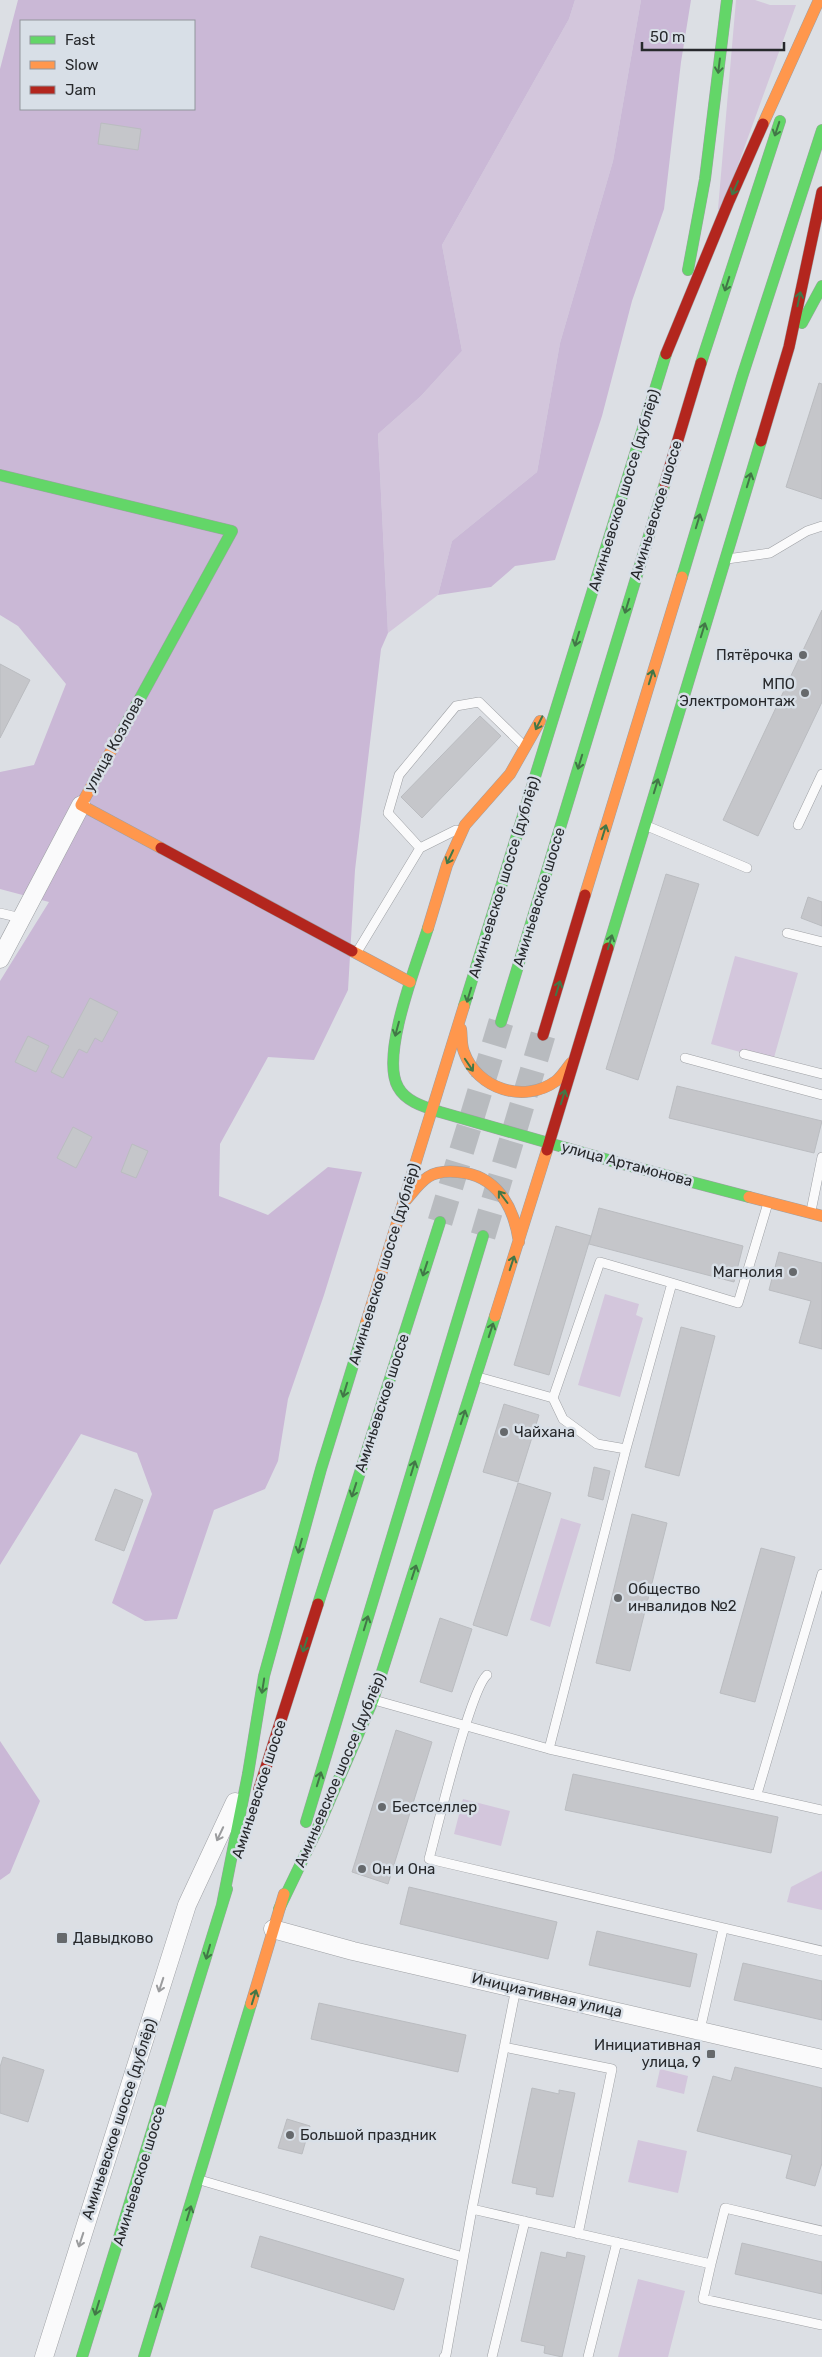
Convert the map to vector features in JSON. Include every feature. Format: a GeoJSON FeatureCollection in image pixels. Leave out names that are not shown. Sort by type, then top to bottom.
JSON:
{"type":"FeatureCollection","features":[{"type":"Feature","properties":{"kind":"main road"},"geometry":{"type":"LineString","coordinates":[[670,342],[697,228],[727,0]]}},
{"type":"Feature","properties":{"kind":"main road","name":"Аминьевское шоссе (дублёр)"},"geometry":{"type":"LineString","coordinates":[[222,1905],[248,1774],[264,1676],[321,1470],[670,342],[729,201],[819,0]]}},
{"type":"Feature","properties":{"kind":"main road","name":"Аминьевское шоссе"},"geometry":{"type":"LineString","coordinates":[[501,1022],[701,363],[819,0]]}},
{"type":"Feature","properties":{"kind":"main road"},"geometry":{"type":"LineString","coordinates":[[544,1035],[742,377],[822,130]]}},
{"type":"Feature","properties":{"kind":"main road","name":"Аминьевское шоссе (дублёр)"},"geometry":{"type":"LineString","coordinates":[[279,1909],[316,1832],[373,1700],[519,1242],[789,347],[822,192]]}},
{"type":"Feature","properties":{"kind":"main road"},"geometry":{"type":"LineString","coordinates":[[789,347],[822,286]]}},
{"type":"Feature","properties":{"kind":"main road","name":"улица Козлова"},"geometry":{"type":"LineString","coordinates":[[0,475],[232,531],[80,804]]}},
{"type":"Feature","properties":{"kind":"main road","name":"улица Артамонова"},"geometry":{"type":"LineString","coordinates":[[570,664],[526,748],[510,774],[465,825],[447,865],[394,1040],[391,1069],[399,1088],[408,1099],[549,1144],[822,1216]]}},
{"type":"Feature","properties":{"kind":"main road"},"geometry":{"type":"LineString","coordinates":[[80,804],[410,982]]}},
{"type":"Feature","properties":{"kind":"main road"},"geometry":{"type":"LineString","coordinates":[[461,1019],[459,1044],[468,1064],[483,1080],[502,1090],[524,1093],[546,1088],[564,1076],[576,1055]]}},
{"type":"Feature","properties":{"kind":"main road"},"geometry":{"type":"LineString","coordinates":[[404,1203],[429,1177],[450,1172],[472,1175],[492,1185],[507,1201],[516,1221],[519,1242]]}},
{"type":"Feature","properties":{"kind":"main road","name":"Аминьевское шоссе"},"geometry":{"type":"LineString","coordinates":[[82,2357],[222,1905],[440,1222]]}},
{"type":"Feature","properties":{"kind":"main road"},"geometry":{"type":"LineString","coordinates":[[144,2357],[483,1236]]}},
{"type":"Feature","properties":{"kind":"street","name":"улица Козлова"},"geometry":{"type":"LineString","coordinates":[[0,959],[80,804]]}},
{"type":"Feature","properties":{"kind":"street","name":"Аминьевское шоссе (дублёр)"},"geometry":{"type":"LineString","coordinates":[[44,2357],[187,1905],[248,1774]]}},
{"type":"Feature","properties":{"kind":"street","name":"Инициативная улица"},"geometry":{"type":"LineString","coordinates":[[273,1929],[353,1951],[822,2059]]}},
{"type":"Feature","properties":{"kind":"lane"},"geometry":{"type":"LineString","coordinates":[[724,560],[770,553],[807,531],[822,526]]}},
{"type":"Feature","properties":{"kind":"lane"},"geometry":{"type":"LineString","coordinates":[[420,848],[388,812],[399,775],[456,706],[479,702],[526,748]]}},
{"type":"Feature","properties":{"kind":"lane"},"geometry":{"type":"LineString","coordinates":[[798,825],[822,774]]}},
{"type":"Feature","properties":{"kind":"lane"},"geometry":{"type":"LineString","coordinates":[[356,954],[420,848],[465,825]]}},
{"type":"Feature","properties":{"kind":"lane"},"geometry":{"type":"LineString","coordinates":[[644,826],[747,868]]}},
{"type":"Feature","properties":{"kind":"lane"},"geometry":{"type":"LineString","coordinates":[[0,913],[21,918]]}},
{"type":"Feature","properties":{"kind":"lane"},"geometry":{"type":"LineString","coordinates":[[787,933],[822,942]]}},
{"type":"Feature","properties":{"kind":"lane"},"geometry":{"type":"LineString","coordinates":[[744,1054],[822,1074]]}},
{"type":"Feature","properties":{"kind":"lane"},"geometry":{"type":"LineString","coordinates":[[685,1058],[822,1095]]}},
{"type":"Feature","properties":{"kind":"lane"},"geometry":{"type":"LineString","coordinates":[[810,1213],[822,1157]]}},
{"type":"Feature","properties":{"kind":"lane"},"geometry":{"type":"LineString","coordinates":[[626,1449],[597,1444],[563,1418],[554,1398],[600,1262],[738,1303],[768,1202]]}},
{"type":"Feature","properties":{"kind":"lane"},"geometry":{"type":"LineString","coordinates":[[549,1749],[626,1449],[672,1283]]}},
{"type":"Feature","properties":{"kind":"lane"},"geometry":{"type":"LineString","coordinates":[[476,1376],[554,1398]]}},
{"type":"Feature","properties":{"kind":"lane"},"geometry":{"type":"LineString","coordinates":[[757,1794],[822,1574]]}},
{"type":"Feature","properties":{"kind":"lane"},"geometry":{"type":"LineString","coordinates":[[487,1676],[481,1683],[466,1726],[429,1859],[822,1952]]}},
{"type":"Feature","properties":{"kind":"lane"},"geometry":{"type":"LineString","coordinates":[[373,1700],[549,1749],[822,1810]]}},
{"type":"Feature","properties":{"kind":"lane"},"geometry":{"type":"LineString","coordinates":[[700,2030],[723,1929]]}},
{"type":"Feature","properties":{"kind":"lane"},"geometry":{"type":"LineString","coordinates":[[448,2356],[463,2257],[516,1988]]}},
{"type":"Feature","properties":{"kind":"lane"},"geometry":{"type":"LineString","coordinates":[[504,2047],[612,2069],[578,2234]]}},
{"type":"Feature","properties":{"kind":"lane"},"geometry":{"type":"LineString","coordinates":[[199,2180],[463,2257]]}},
{"type":"Feature","properties":{"kind":"lane"},"geometry":{"type":"LineString","coordinates":[[822,2231],[725,2208],[703,2299],[822,2325]]}},
{"type":"Feature","properties":{"kind":"lane"},"geometry":{"type":"LineString","coordinates":[[472,2209],[711,2264]]}},
{"type":"Feature","properties":{"kind":"lane"},"geometry":{"type":"LineString","coordinates":[[492,2357],[525,2221]]}},
{"type":"Feature","properties":{"kind":"lane"},"geometry":{"type":"LineString","coordinates":[[588,2357],[617,2242]]}},
{"type":"Feature","properties":{"kind":"shaded area"},"geometry":{"type":"Polygon","coordinates":[[[18,0],[575,0],[569,19],[442,245],[462,351],[421,396],[378,434],[388,633],[381,649],[355,870],[348,990],[314,1060],[268,1057],[220,1144],[219,1196],[268,1215],[328,1167],[362,1172],[324,1295],[288,1399],[278,1461],[265,1489],[214,1510],[177,1619],[145,1621],[112,1603],[152,1494],[137,1453],[81,1434],[0,1565],[0,981],[49,902],[0,889],[0,772],[34,765],[66,684],[18,626],[0,615],[0,69],[18,0]]]}},
{"type":"Feature","properties":{"kind":"shaded area"},"geometry":{"type":"Polygon","coordinates":[[[575,0],[641,0],[613,161],[560,343],[537,472],[452,541],[438,595],[388,633],[378,434],[421,396],[462,351],[442,245],[569,19],[575,0]]]}},
{"type":"Feature","properties":{"kind":"shaded area"},"geometry":{"type":"Polygon","coordinates":[[[641,0],[691,0],[681,62],[664,209],[632,301],[602,416],[555,560],[515,566],[491,587],[438,595],[452,541],[537,472],[560,343],[613,161],[641,0]]]}},
{"type":"Feature","properties":{"kind":"shaded area"},"geometry":{"type":"Polygon","coordinates":[[[736,0],[755,0],[770,5],[796,5],[721,212],[718,209],[736,0]]]}},
{"type":"Feature","properties":{"kind":"shaded area"},"geometry":{"type":"Polygon","coordinates":[[[735,956],[798,973],[773,1061],[711,1044],[735,956]]]}},
{"type":"Feature","properties":{"kind":"shaded area"},"geometry":{"type":"Polygon","coordinates":[[[605,1294],[639,1304],[636,1315],[643,1318],[620,1397],[578,1385],[605,1294]]]}},
{"type":"Feature","properties":{"kind":"shaded area"},"geometry":{"type":"Polygon","coordinates":[[[561,1518],[581,1524],[550,1627],[530,1620],[561,1518]]]}},
{"type":"Feature","properties":{"kind":"shaded area"},"geometry":{"type":"Polygon","coordinates":[[[0,1741],[40,1801],[10,1873],[0,1880],[0,1741]]]}},
{"type":"Feature","properties":{"kind":"shaded area"},"geometry":{"type":"Polygon","coordinates":[[[463,1799],[510,1811],[501,1846],[454,1834],[463,1799]]]}},
{"type":"Feature","properties":{"kind":"shaded area"},"geometry":{"type":"Polygon","coordinates":[[[822,1871],[822,1910],[787,1902],[791,1887],[822,1871]]]}},
{"type":"Feature","properties":{"kind":"shaded area"},"geometry":{"type":"Polygon","coordinates":[[[660,2069],[688,2076],[684,2094],[656,2087],[660,2069]]]}},
{"type":"Feature","properties":{"kind":"shaded area"},"geometry":{"type":"Polygon","coordinates":[[[638,2140],[687,2151],[678,2193],[628,2182],[638,2140]]]}},
{"type":"Feature","properties":{"kind":"shaded area"},"geometry":{"type":"Polygon","coordinates":[[[638,2279],[685,2291],[668,2357],[618,2357],[638,2279]]]}},
{"type":"Feature","properties":{"kind":"building"},"geometry":{"type":"Polygon","coordinates":[[[101,123],[141,129],[138,150],[98,144],[101,123]]]}},
{"type":"Feature","properties":{"kind":"building"},"geometry":{"type":"Polygon","coordinates":[[[819,383],[822,384],[822,499],[786,487],[819,383]]]}},
{"type":"Feature","properties":{"kind":"building"},"geometry":{"type":"Polygon","coordinates":[[[822,610],[822,702],[758,836],[723,820],[822,610]]]}},
{"type":"Feature","properties":{"kind":"building"},"geometry":{"type":"Polygon","coordinates":[[[0,664],[30,680],[0,738],[0,664]]]}},
{"type":"Feature","properties":{"kind":"building"},"geometry":{"type":"Polygon","coordinates":[[[480,716],[501,736],[422,818],[401,797],[480,716]]]}},
{"type":"Feature","properties":{"kind":"building"},"geometry":{"type":"Polygon","coordinates":[[[666,874],[699,884],[638,1080],[606,1069],[666,874]]]}},
{"type":"Feature","properties":{"kind":"building"},"geometry":{"type":"Polygon","coordinates":[[[808,897],[822,902],[822,926],[801,918],[808,897]]]}},
{"type":"Feature","properties":{"kind":"building"},"geometry":{"type":"Polygon","coordinates":[[[90,998],[118,1012],[102,1042],[95,1038],[87,1053],[79,1049],[63,1078],[51,1072],[90,998]]]}},
{"type":"Feature","properties":{"kind":"building"},"geometry":{"type":"Polygon","coordinates":[[[28,1036],[49,1046],[36,1072],[15,1062],[28,1036]]]}},
{"type":"Feature","properties":{"kind":"building"},"geometry":{"type":"Polygon","coordinates":[[[677,1086],[822,1121],[814,1153],[669,1118],[677,1086]]]}},
{"type":"Feature","properties":{"kind":"building"},"geometry":{"type":"Polygon","coordinates":[[[73,1127],[92,1137],[76,1168],[57,1158],[73,1127]]]}},
{"type":"Feature","properties":{"kind":"building"},"geometry":{"type":"Polygon","coordinates":[[[132,1144],[148,1151],[136,1178],[121,1172],[132,1144]]]}},
{"type":"Feature","properties":{"kind":"building"},"geometry":{"type":"Polygon","coordinates":[[[599,1208],[743,1246],[734,1282],[589,1244],[599,1208]]]}},
{"type":"Feature","properties":{"kind":"building"},"geometry":{"type":"Polygon","coordinates":[[[556,1226],[591,1236],[549,1375],[514,1365],[556,1226]]]}},
{"type":"Feature","properties":{"kind":"building"},"geometry":{"type":"Polygon","coordinates":[[[779,1252],[822,1263],[822,1349],[799,1343],[811,1301],[769,1290],[779,1252]]]}},
{"type":"Feature","properties":{"kind":"building"},"geometry":{"type":"Polygon","coordinates":[[[681,1327],[715,1336],[679,1476],[645,1467],[681,1327]]]}},
{"type":"Feature","properties":{"kind":"building"},"geometry":{"type":"Polygon","coordinates":[[[504,1404],[539,1415],[518,1482],[483,1472],[504,1404]]]}},
{"type":"Feature","properties":{"kind":"building"},"geometry":{"type":"Polygon","coordinates":[[[594,1467],[610,1471],[603,1500],[588,1496],[594,1467]]]}},
{"type":"Feature","properties":{"kind":"building"},"geometry":{"type":"Polygon","coordinates":[[[518,1483],[551,1493],[507,1636],[473,1625],[518,1483]]]}},
{"type":"Feature","properties":{"kind":"building"},"geometry":{"type":"Polygon","coordinates":[[[115,1489],[143,1500],[124,1551],[95,1540],[115,1489]]]}},
{"type":"Feature","properties":{"kind":"building"},"geometry":{"type":"Polygon","coordinates":[[[632,1514],[667,1523],[630,1671],[596,1663],[632,1514]]]}},
{"type":"Feature","properties":{"kind":"building"},"geometry":{"type":"Polygon","coordinates":[[[761,1548],[795,1557],[755,1702],[720,1693],[761,1548]]]}},
{"type":"Feature","properties":{"kind":"building"},"geometry":{"type":"Polygon","coordinates":[[[440,1618],[472,1629],[452,1692],[420,1682],[440,1618]]]}},
{"type":"Feature","properties":{"kind":"building"},"geometry":{"type":"Polygon","coordinates":[[[396,1730],[432,1742],[388,1884],[352,1872],[396,1730]]]}},
{"type":"Feature","properties":{"kind":"building"},"geometry":{"type":"Polygon","coordinates":[[[573,1774],[778,1817],[771,1853],[565,1810],[573,1774]]]}},
{"type":"Feature","properties":{"kind":"building"},"geometry":{"type":"Polygon","coordinates":[[[409,1887],[557,1922],[548,1959],[400,1924],[409,1887]]]}},
{"type":"Feature","properties":{"kind":"building"},"geometry":{"type":"Polygon","coordinates":[[[597,1931],[697,1954],[690,1987],[589,1965],[597,1931]]]}},
{"type":"Feature","properties":{"kind":"building"},"geometry":{"type":"Polygon","coordinates":[[[743,1963],[822,1981],[822,2020],[734,2000],[743,1963]]]}},
{"type":"Feature","properties":{"kind":"building"},"geometry":{"type":"Polygon","coordinates":[[[319,2003],[466,2035],[458,2072],[311,2039],[319,2003]]]}},
{"type":"Feature","properties":{"kind":"building"},"geometry":{"type":"Polygon","coordinates":[[[3,2057],[44,2070],[28,2122],[0,2113],[0,2067],[3,2057]]]}},
{"type":"Feature","properties":{"kind":"building"},"geometry":{"type":"Polygon","coordinates":[[[735,2067],[822,2088],[822,2163],[815,2186],[786,2178],[792,2155],[697,2131],[713,2076],[731,2081],[735,2067]]]}},
{"type":"Feature","properties":{"kind":"building"},"geometry":{"type":"Polygon","coordinates":[[[532,2088],[559,2094],[559,2090],[575,2093],[553,2197],[536,2194],[537,2188],[512,2183],[532,2088]]]}},
{"type":"Feature","properties":{"kind":"building"},"geometry":{"type":"Polygon","coordinates":[[[287,2119],[310,2126],[302,2154],[278,2148],[287,2119]]]}},
{"type":"Feature","properties":{"kind":"building"},"geometry":{"type":"Polygon","coordinates":[[[260,2236],[404,2279],[394,2310],[251,2267],[260,2236]]]}},
{"type":"Feature","properties":{"kind":"building"},"geometry":{"type":"Polygon","coordinates":[[[742,2243],[822,2262],[822,2294],[735,2274],[742,2243]]]}},
{"type":"Feature","properties":{"kind":"building"},"geometry":{"type":"Polygon","coordinates":[[[541,2252],[566,2258],[567,2252],[585,2256],[562,2357],[544,2353],[545,2346],[521,2341],[541,2252]]]}},
{"type":"Feature","properties":{"kind":"tunnel"},"geometry":{"type":"LineString","coordinates":[[440,1222],[501,1022]]}},
{"type":"Feature","properties":{"kind":"tunnel"},"geometry":{"type":"LineString","coordinates":[[483,1236],[543,1035]]}},
{"type":"Feature","properties":{"kind":"traffic: fast"},"geometry":{"type":"LineString","coordinates":[[688,270],[705,179],[727,0]]}},
{"type":"Feature","properties":{"kind":"traffic: fast"},"geometry":{"type":"LineString","coordinates":[[701,363],[780,121]]}},
{"type":"Feature","properties":{"kind":"traffic: fast"},"geometry":{"type":"LineString","coordinates":[[682,577],[742,377],[822,130]]}},
{"type":"Feature","properties":{"kind":"traffic: fast"},"geometry":{"type":"LineString","coordinates":[[802,323],[822,286]]}},
{"type":"Feature","properties":{"kind":"traffic: fast"},"geometry":{"type":"LineString","coordinates":[[464,1006],[666,354]]}},
{"type":"Feature","properties":{"kind":"traffic: fast"},"geometry":{"type":"LineString","coordinates":[[608,948],[761,441]]}},
{"type":"Feature","properties":{"kind":"traffic: fast"},"geometry":{"type":"LineString","coordinates":[[0,475],[232,531],[121,733]]}},
{"type":"Feature","properties":{"kind":"traffic: fast"},"geometry":{"type":"LineString","coordinates":[[501,1022],[665,483]]}},
{"type":"Feature","properties":{"kind":"traffic: fast"},"geometry":{"type":"LineString","coordinates":[[428,928],[402,1009],[394,1054],[394,1073],[398,1087],[406,1097],[440,1112],[619,1163],[749,1197]]}},
{"type":"Feature","properties":{"kind":"traffic: fast"},"geometry":{"type":"LineString","coordinates":[[318,1604],[440,1222]]}},
{"type":"Feature","properties":{"kind":"traffic: fast"},"geometry":{"type":"LineString","coordinates":[[306,1822],[483,1236]]}},
{"type":"Feature","properties":{"kind":"traffic: fast"},"geometry":{"type":"LineString","coordinates":[[279,1909],[316,1832],[373,1700],[495,1316]]}},
{"type":"Feature","properties":{"kind":"traffic: fast"},"geometry":{"type":"LineString","coordinates":[[222,1905],[248,1774],[264,1676],[321,1469],[366,1323]]}},
{"type":"Feature","properties":{"kind":"traffic: fast"},"geometry":{"type":"LineString","coordinates":[[82,2357],[227,1889]]}},
{"type":"Feature","properties":{"kind":"traffic: fast"},"geometry":{"type":"LineString","coordinates":[[144,2357],[251,2004]]}},
{"type":"Feature","properties":{"kind":"traffic: slow"},"geometry":{"type":"LineString","coordinates":[[763,124],[819,0]]}},
{"type":"Feature","properties":{"kind":"traffic: slow"},"geometry":{"type":"LineString","coordinates":[[585,895],[682,577]]}},
{"type":"Feature","properties":{"kind":"traffic: slow"},"geometry":{"type":"LineString","coordinates":[[428,928],[447,865],[465,825],[510,774],[540,721]]}},
{"type":"Feature","properties":{"kind":"traffic: slow"},"geometry":{"type":"LineString","coordinates":[[121,733],[81,805],[161,848]]}},
{"type":"Feature","properties":{"kind":"traffic: slow"},"geometry":{"type":"LineString","coordinates":[[352,951],[410,982]]}},
{"type":"Feature","properties":{"kind":"traffic: slow"},"geometry":{"type":"LineString","coordinates":[[366,1323],[464,1006]]}},
{"type":"Feature","properties":{"kind":"traffic: slow"},"geometry":{"type":"LineString","coordinates":[[461,1029],[463,1049],[470,1065],[490,1084],[503,1089],[516,1092],[543,1088],[556,1081],[571,1063]]}},
{"type":"Feature","properties":{"kind":"traffic: slow"},"geometry":{"type":"LineString","coordinates":[[495,1316],[547,1150]]}},
{"type":"Feature","properties":{"kind":"traffic: slow"},"geometry":{"type":"LineString","coordinates":[[406,1200],[431,1175],[450,1172],[472,1174],[493,1186],[508,1205],[517,1229],[519,1242]]}},
{"type":"Feature","properties":{"kind":"traffic: slow"},"geometry":{"type":"LineString","coordinates":[[749,1197],[822,1216]]}},
{"type":"Feature","properties":{"kind":"traffic: slow"},"geometry":{"type":"LineString","coordinates":[[251,2004],[284,1894]]}},
{"type":"Feature","properties":{"kind":"traffic: jam"},"geometry":{"type":"LineString","coordinates":[[666,354],[763,124]]}},
{"type":"Feature","properties":{"kind":"traffic: jam"},"geometry":{"type":"LineString","coordinates":[[761,441],[789,347],[822,192]]}},
{"type":"Feature","properties":{"kind":"traffic: jam"},"geometry":{"type":"LineString","coordinates":[[665,483],[701,363]]}},
{"type":"Feature","properties":{"kind":"traffic: jam"},"geometry":{"type":"LineString","coordinates":[[161,848],[352,951]]}},
{"type":"Feature","properties":{"kind":"traffic: jam"},"geometry":{"type":"LineString","coordinates":[[543,1035],[585,895]]}},
{"type":"Feature","properties":{"kind":"traffic: jam"},"geometry":{"type":"LineString","coordinates":[[547,1150],[608,948]]}},
{"type":"Feature","properties":{"kind":"traffic: jam"},"geometry":{"type":"LineString","coordinates":[[259,1789],[318,1604]]}},
{"type":"Feature","properties":{"kind":"place","name":"Пятёрочка"},"geometry":{"type":"Point","coordinates":[803,655]}},
{"type":"Feature","properties":{"kind":"place","name":"МПО Электромонтаж"},"geometry":{"type":"Point","coordinates":[805,693]}},
{"type":"Feature","properties":{"kind":"place","name":"Магнолия"},"geometry":{"type":"Point","coordinates":[793,1272]}},
{"type":"Feature","properties":{"kind":"place","name":"Чайхана"},"geometry":{"type":"Point","coordinates":[504,1432]}},
{"type":"Feature","properties":{"kind":"place","name":"Общество инвалидов №2"},"geometry":{"type":"Point","coordinates":[618,1598]}},
{"type":"Feature","properties":{"kind":"place","name":"Бестселлер"},"geometry":{"type":"Point","coordinates":[382,1807]}},
{"type":"Feature","properties":{"kind":"place","name":"Он и Она"},"geometry":{"type":"Point","coordinates":[362,1869]}},
{"type":"Feature","properties":{"kind":"place","name":"Давыдково"},"geometry":{"type":"Point","coordinates":[62,1938]}},
{"type":"Feature","properties":{"kind":"place","name":"Инициативная улица, 9"},"geometry":{"type":"Point","coordinates":[711,2054]}},
{"type":"Feature","properties":{"kind":"place","name":"Большой праздник"},"geometry":{"type":"Point","coordinates":[290,2135]}}]}
